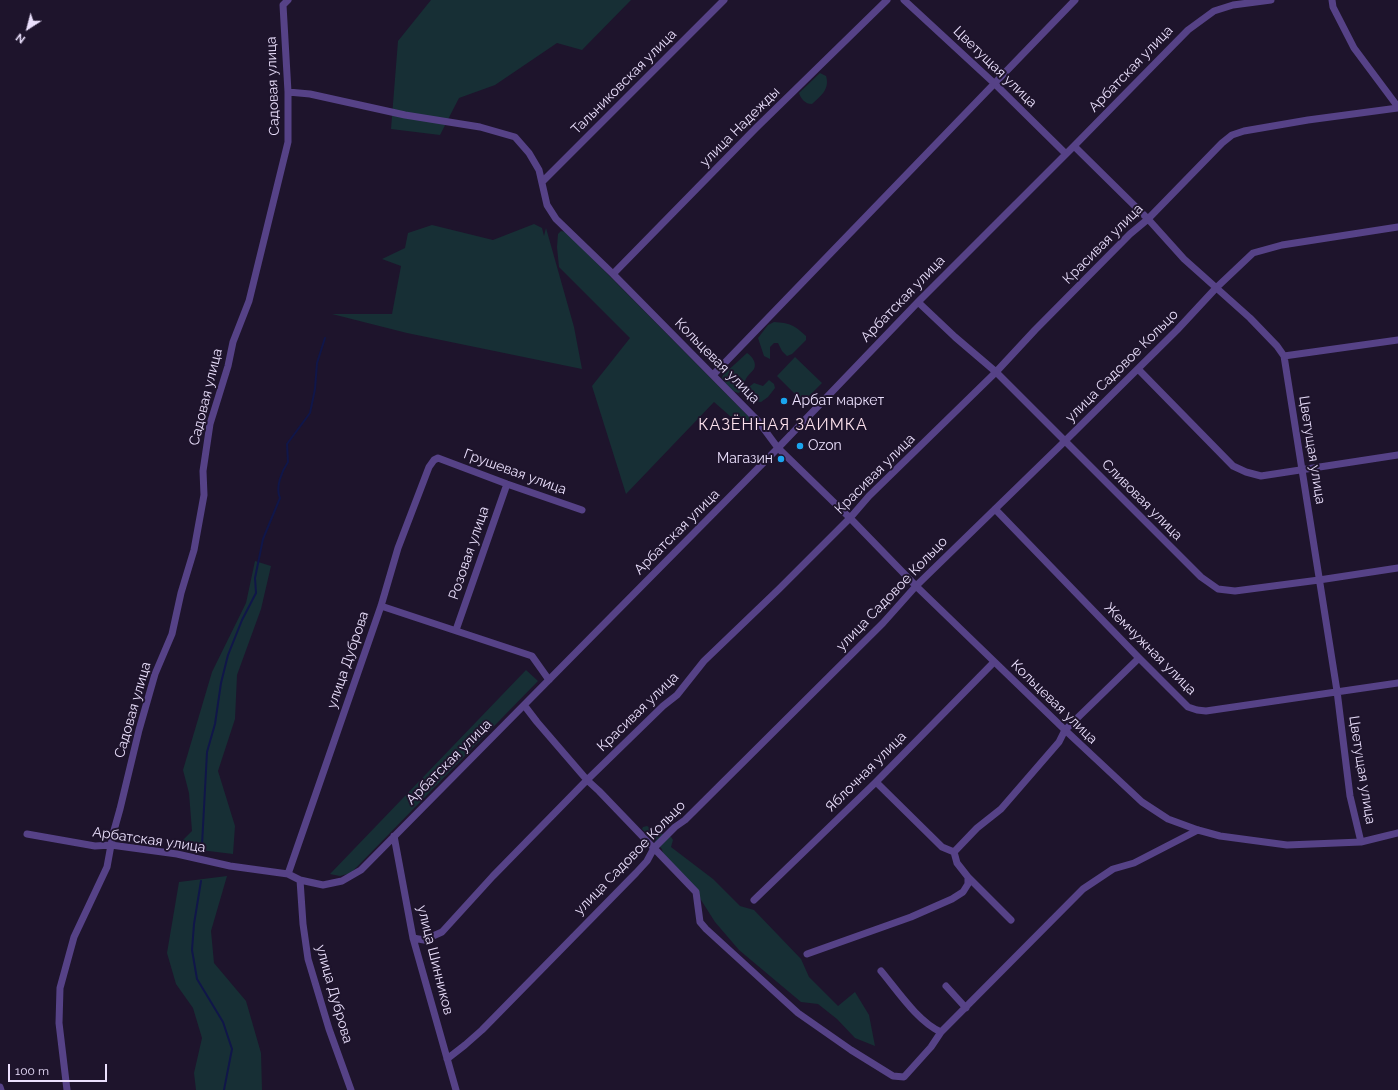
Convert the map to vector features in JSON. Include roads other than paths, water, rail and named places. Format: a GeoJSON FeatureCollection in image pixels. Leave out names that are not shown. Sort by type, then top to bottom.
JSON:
{"type":"FeatureCollection","features":[{"type":"Feature","properties":{"kind":"street","name":"Садовая улица"},"geometry":{"type":"LineString","coordinates":[[67,1090],[58,1022],[60,988],[74,937],[107,867],[139,730],[155,674],[172,634],[181,594],[194,550],[204,495],[203,471],[210,424],[228,366],[233,342],[249,301],[288,142],[288,92],[283,5],[288,0]]}},
{"type":"Feature","properties":{"kind":"street","name":"Тальниковская улица"},"geometry":{"type":"LineString","coordinates":[[542,182],[724,0]]}},
{"type":"Feature","properties":{"kind":"street","name":"улица Надежды"},"geometry":{"type":"LineString","coordinates":[[613,274],[756,128],[887,0]]}},
{"type":"Feature","properties":{"kind":"street","name":"Цветущая улица"},"geometry":{"type":"LineString","coordinates":[[904,0],[995,84],[1066,154]]}},
{"type":"Feature","properties":{"kind":"street"},"geometry":{"type":"LineString","coordinates":[[713,375],[1075,0]]}},
{"type":"Feature","properties":{"kind":"street","name":"Арбатская улица"},"geometry":{"type":"LineString","coordinates":[[27,834],[96,846],[111,845],[176,854],[230,866],[288,874],[300,880],[323,885],[342,881],[361,870],[778,448],[918,302],[1188,30],[1214,11],[1233,5],[1271,0]]}},
{"type":"Feature","properties":{"kind":"street"},"geometry":{"type":"LineString","coordinates":[[1332,0],[1336,14],[1354,48],[1398,108]]}},
{"type":"Feature","properties":{"kind":"street","name":"Кольцевая улица"},"geometry":{"type":"LineString","coordinates":[[288,92],[310,94],[405,115],[480,127],[515,137],[529,152],[539,170],[547,205],[556,219],[713,375],[758,421],[778,448],[850,518],[916,586],[1142,802],[1168,819],[1198,830],[1220,836],[1287,845],[1362,842],[1398,833]]}},
{"type":"Feature","properties":{"kind":"street","name":"Красивая улица"},"geometry":{"type":"LineString","coordinates":[[413,938],[424,940],[442,932],[493,876],[587,780],[677,694],[704,661],[779,589],[850,518],[869,496],[996,372],[1040,324],[1232,134],[1308,120],[1398,108]]}},
{"type":"Feature","properties":{"kind":"street","name":"Цветущая улица"},"geometry":{"type":"LineString","coordinates":[[1074,146],[1148,218],[1184,259],[1250,318],[1277,346],[1284,356],[1337,691],[1350,796],[1362,842]]}},
{"type":"Feature","properties":{"kind":"street","name":"улица Садовое Кольцо"},"geometry":{"type":"LineString","coordinates":[[447,1059],[482,1030],[636,873],[647,861],[654,848],[675,826],[685,820],[866,640],[916,586],[1138,369],[1216,288],[1253,253],[1282,245],[1398,228]]}},
{"type":"Feature","properties":{"kind":"street","name":"Сливовая улица"},"geometry":{"type":"LineString","coordinates":[[918,302],[955,337],[996,372],[1201,577],[1218,590],[1235,591],[1398,568]]}},
{"type":"Feature","properties":{"kind":"street"},"geometry":{"type":"LineString","coordinates":[[1284,356],[1398,340]]}},
{"type":"Feature","properties":{"kind":"street"},"geometry":{"type":"LineString","coordinates":[[1138,369],[1233,466],[1246,472],[1261,476],[1398,456]]}},
{"type":"Feature","properties":{"kind":"street","name":"Грушевая улица"},"geometry":{"type":"LineString","coordinates":[[438,458],[582,510]]}},
{"type":"Feature","properties":{"kind":"street","name":"улица Дуброва"},"geometry":{"type":"LineString","coordinates":[[288,874],[381,606],[398,548],[429,467],[434,460],[438,458]]}},
{"type":"Feature","properties":{"kind":"street","name":"Розовая улица"},"geometry":{"type":"LineString","coordinates":[[456,630],[507,484]]}},
{"type":"Feature","properties":{"kind":"street","name":"Жемчужная улица"},"geometry":{"type":"LineString","coordinates":[[995,509],[1138,658],[1188,706],[1197,710],[1206,711],[1398,683]]}},
{"type":"Feature","properties":{"kind":"street"},"geometry":{"type":"LineString","coordinates":[[381,606],[532,656],[548,680]]}},
{"type":"Feature","properties":{"kind":"street"},"geometry":{"type":"LineString","coordinates":[[954,852],[976,828],[1001,809],[1059,742],[1065,730],[1138,658]]}},
{"type":"Feature","properties":{"kind":"street","name":"Яблочная улица"},"geometry":{"type":"LineString","coordinates":[[754,900],[876,782],[994,662]]}},
{"type":"Feature","properties":{"kind":"street"},"geometry":{"type":"LineString","coordinates":[[524,705],[587,780],[696,892],[700,922],[706,930],[798,1013],[893,1076],[904,1077],[931,1047],[941,1032],[1029,942],[1083,890],[1113,869],[1134,863],[1198,830]]}},
{"type":"Feature","properties":{"kind":"street"},"geometry":{"type":"LineString","coordinates":[[876,782],[942,847],[954,852]]}},
{"type":"Feature","properties":{"kind":"street","name":"улица Шинников"},"geometry":{"type":"LineString","coordinates":[[394,836],[413,938],[456,1090]]}},
{"type":"Feature","properties":{"kind":"street"},"geometry":{"type":"LineString","coordinates":[[954,852],[957,863],[968,877],[1011,920]]}},
{"type":"Feature","properties":{"kind":"street"},"geometry":{"type":"LineString","coordinates":[[807,954],[911,917],[952,899],[963,892],[968,884],[968,877]]}},
{"type":"Feature","properties":{"kind":"street","name":"улица Дуброва"},"geometry":{"type":"LineString","coordinates":[[300,880],[303,924],[308,959],[351,1090]]}},
{"type":"Feature","properties":{"kind":"street"},"geometry":{"type":"LineString","coordinates":[[881,970],[923,1021],[941,1032]]}},
{"type":"Feature","properties":{"kind":"street"},"geometry":{"type":"LineString","coordinates":[[946,986],[966,1008]]}},
{"type":"Feature","properties":{"kind":"street"},"geometry":{"type":"LineString","coordinates":[[0,1086],[1,1090]]}},
{"type":"Feature","properties":{"kind":"waterway"},"geometry":{"type":"LineString","coordinates":[[202,845],[207,752],[215,724],[221,683],[228,655],[242,620],[256,593],[255,578],[263,539],[280,498],[278,489],[279,484],[288,462],[287,444],[310,413],[315,389],[317,363],[325,338]]}},
{"type":"Feature","properties":{"kind":"waterway"},"geometry":{"type":"LineString","coordinates":[[201,881],[194,924],[192,950],[197,979],[223,1022],[232,1049],[224,1090]]}},
{"type":"Feature","properties":{"kind":"place","name":"Арбат маркет"},"geometry":{"type":"Point","coordinates":[784,401]}},
{"type":"Feature","properties":{"kind":"place","name":"Ozon"},"geometry":{"type":"Point","coordinates":[800,446]}},
{"type":"Feature","properties":{"kind":"place","name":"Магазин"},"geometry":{"type":"Point","coordinates":[781,459]}},
{"type":"Feature","properties":{"kind":"district","name":"КАЗЁННАЯ ЗАИМКА"},"geometry":{"type":"Point","coordinates":[783,425]}}]}
